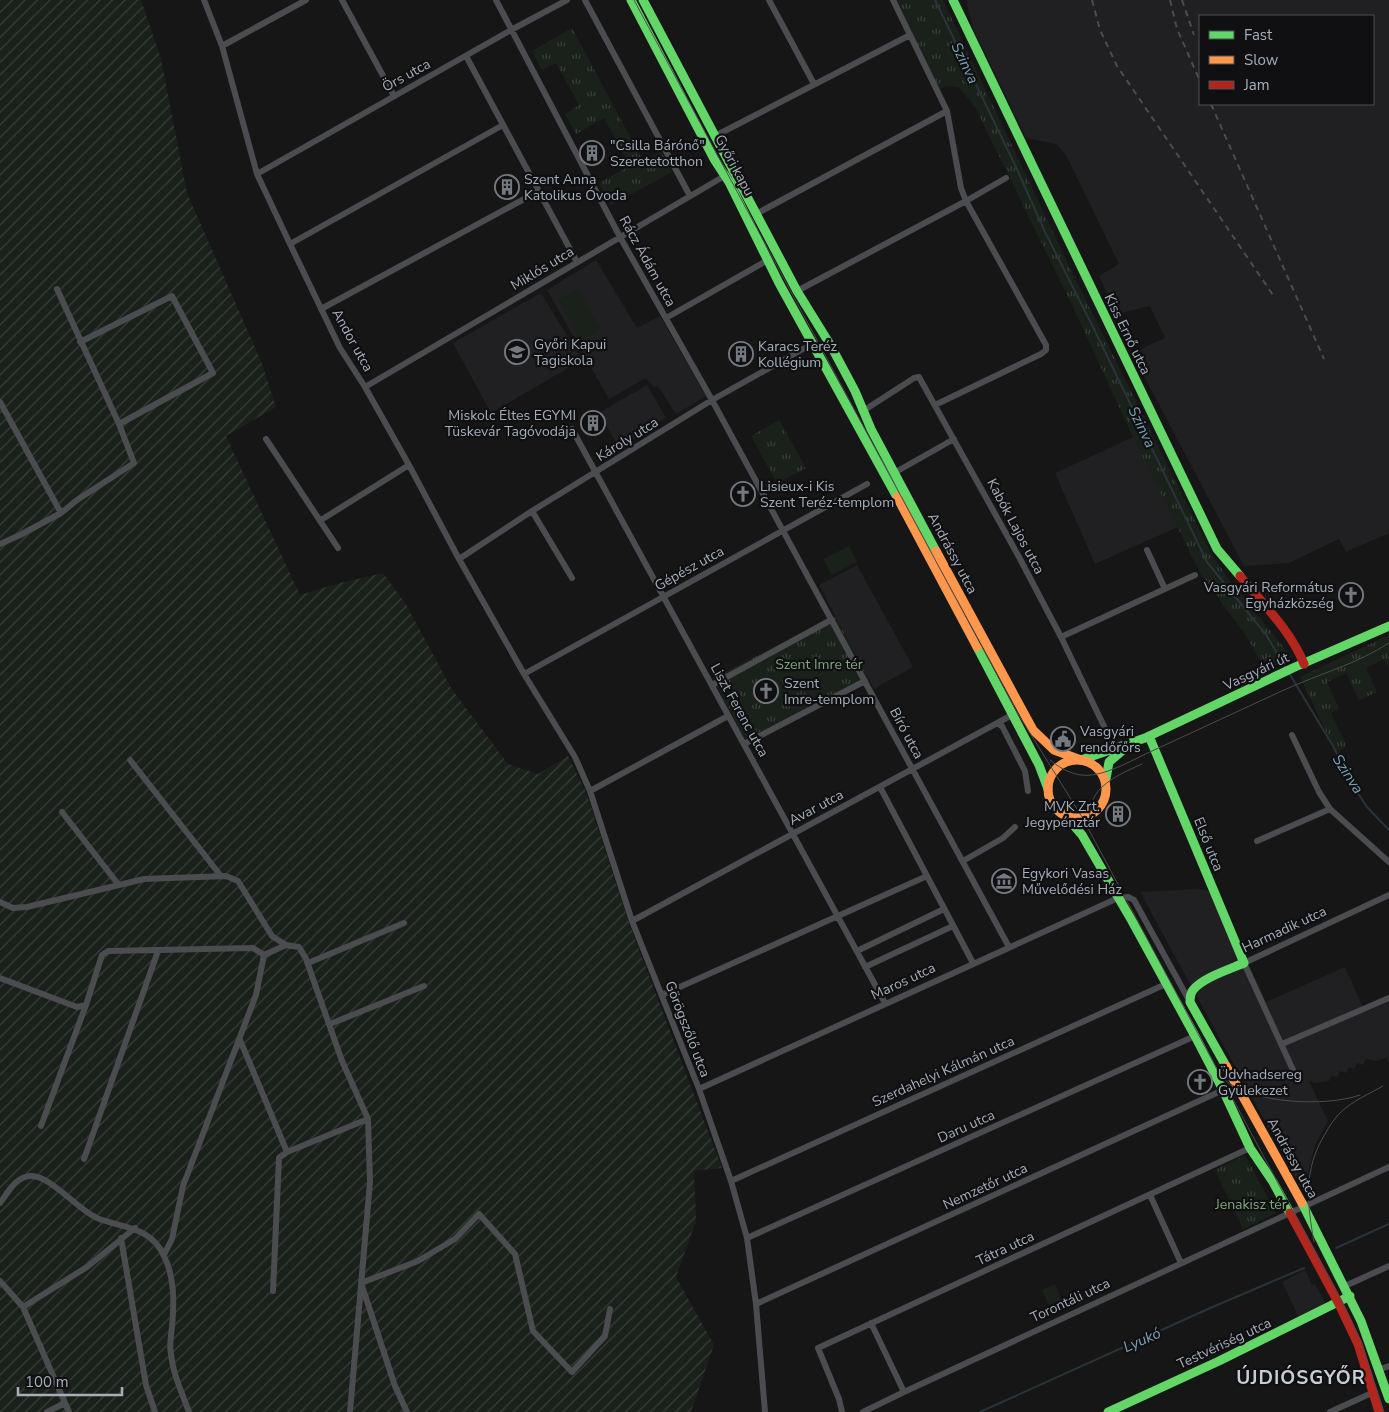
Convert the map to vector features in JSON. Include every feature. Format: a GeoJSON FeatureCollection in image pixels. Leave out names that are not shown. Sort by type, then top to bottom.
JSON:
{"type":"FeatureCollection","features":[{"type":"Feature","properties":{"kind":"street","name":"Andor utca"},"geometry":{"type":"LineString","coordinates":[[204,0],[222,46],[257,174],[290,244],[340,348],[365,387],[524,674]]}},
{"type":"Feature","properties":{"kind":"street"},"geometry":{"type":"LineString","coordinates":[[222,46],[306,0]]}},
{"type":"Feature","properties":{"kind":"street"},"geometry":{"type":"LineString","coordinates":[[342,0],[394,96]]}},
{"type":"Feature","properties":{"kind":"street","name":"Rácz Ádám utca"},"geometry":{"type":"LineString","coordinates":[[496,0],[620,237],[783,531]]}},
{"type":"Feature","properties":{"kind":"street","name":"Örs utca"},"geometry":{"type":"LineString","coordinates":[[257,174],[567,0]]}},
{"type":"Feature","properties":{"kind":"street"},"geometry":{"type":"LineString","coordinates":[[585,0],[690,196]]}},
{"type":"Feature","properties":{"kind":"street","name":"Győri kapu"},"geometry":{"type":"LineString","coordinates":[[631,0],[714,159],[729,173],[756,214],[824,335]]}},
{"type":"Feature","properties":{"kind":"street","name":"Győri kapu"},"geometry":{"type":"LineString","coordinates":[[643,0],[715,136],[729,173],[768,260],[812,344]]}},
{"type":"Feature","properties":{"kind":"street"},"geometry":{"type":"LineString","coordinates":[[769,0],[814,84]]}},
{"type":"Feature","properties":{"kind":"street"},"geometry":{"type":"LineString","coordinates":[[893,0],[947,111],[961,188],[966,201],[1046,345],[1046,350],[934,405]]}},
{"type":"Feature","properties":{"kind":"street","name":"Kiss Ernő utca"},"geometry":{"type":"LineString","coordinates":[[953,0],[1217,549],[1273,616],[1299,651],[1304,664]]}},
{"type":"Feature","properties":{"kind":"street"},"geometry":{"type":"LineString","coordinates":[[715,136],[910,35]]}},
{"type":"Feature","properties":{"kind":"street"},"geometry":{"type":"LineString","coordinates":[[466,56],[577,262]]}},
{"type":"Feature","properties":{"kind":"street"},"geometry":{"type":"LineString","coordinates":[[756,214],[947,111]]}},
{"type":"Feature","properties":{"kind":"street"},"geometry":{"type":"LineString","coordinates":[[290,244],[503,125]]}},
{"type":"Feature","properties":{"kind":"street","name":"Miklós utca"},"geometry":{"type":"LineString","coordinates":[[365,387],[729,173]]}},
{"type":"Feature","properties":{"kind":"street"},"geometry":{"type":"LineString","coordinates":[[798,291],[1006,178]]}},
{"type":"Feature","properties":{"kind":"street"},"geometry":{"type":"LineString","coordinates":[[321,309],[539,191]]}},
{"type":"Feature","properties":{"kind":"street"},"geometry":{"type":"LineString","coordinates":[[666,318],[768,260]]}},
{"type":"Feature","properties":{"kind":"street"},"geometry":{"type":"LineString","coordinates":[[0,544],[61,513],[77,500],[134,463],[119,424],[57,290]]}},
{"type":"Feature","properties":{"kind":"street"},"geometry":{"type":"LineString","coordinates":[[80,342],[172,296],[213,373],[119,424]]}},
{"type":"Feature","properties":{"kind":"street","name":"Andrássy utca"},"geometry":{"type":"LineString","coordinates":[[824,335],[855,391],[894,473],[1033,730],[1045,744],[1056,752],[1081,760]]}},
{"type":"Feature","properties":{"kind":"street","name":"Károly utca"},"geometry":{"type":"LineString","coordinates":[[459,559],[532,511],[712,400],[812,344]]}},
{"type":"Feature","properties":{"kind":"street","name":"Andrássy utca"},"geometry":{"type":"LineString","coordinates":[[812,344],[863,433],[1010,717],[1039,765],[1048,790]]}},
{"type":"Feature","properties":{"kind":"street","name":"Kabók Lajos utca"},"geometry":{"type":"LineString","coordinates":[[863,411],[914,378],[919,377],[1061,637],[1115,750]]}},
{"type":"Feature","properties":{"kind":"street"},"geometry":{"type":"LineString","coordinates":[[0,402],[61,513]]}},
{"type":"Feature","properties":{"kind":"street","name":"Liszt Ferenc utca"},"geometry":{"type":"LineString","coordinates":[[572,429],[885,1003]]}},
{"type":"Feature","properties":{"kind":"street"},"geometry":{"type":"LineString","coordinates":[[266,438],[338,548]]}},
{"type":"Feature","properties":{"kind":"street"},"geometry":{"type":"LineString","coordinates":[[894,473],[954,439]]}},
{"type":"Feature","properties":{"kind":"street"},"geometry":{"type":"LineString","coordinates":[[321,520],[408,465]]}},
{"type":"Feature","properties":{"kind":"street","name":"Gépész utca"},"geometry":{"type":"LineString","coordinates":[[524,674],[867,484]]}},
{"type":"Feature","properties":{"kind":"street"},"geometry":{"type":"LineString","coordinates":[[532,511],[572,578]]}},
{"type":"Feature","properties":{"kind":"street","name":"Bíró utca"},"geometry":{"type":"LineString","coordinates":[[783,531],[1009,947]]}},
{"type":"Feature","properties":{"kind":"street"},"geometry":{"type":"LineString","coordinates":[[1147,550],[1165,589]]}},
{"type":"Feature","properties":{"kind":"street"},"geometry":{"type":"LineString","coordinates":[[1061,637],[1195,575]]}},
{"type":"Feature","properties":{"kind":"street"},"geometry":{"type":"LineString","coordinates":[[712,685],[832,620]]}},
{"type":"Feature","properties":{"kind":"street","name":"Vasgyári út"},"geometry":{"type":"LineString","coordinates":[[1081,760],[1115,750],[1149,736],[1389,626]]}},
{"type":"Feature","properties":{"kind":"street","name":"Görögszőlő utca"},"geometry":{"type":"LineString","coordinates":[[524,674],[575,757],[590,791],[632,921],[662,994],[731,1180],[747,1238],[756,1304],[765,1412]]}},
{"type":"Feature","properties":{"kind":"street"},"geometry":{"type":"LineString","coordinates":[[744,744],[864,681]]}},
{"type":"Feature","properties":{"kind":"street"},"geometry":{"type":"LineString","coordinates":[[590,791],[728,716]]}},
{"type":"Feature","properties":{"kind":"street","name":"Avar utca"},"geometry":{"type":"LineString","coordinates":[[632,921],[1010,717]]}},
{"type":"Feature","properties":{"kind":"street"},"geometry":{"type":"LineString","coordinates":[[998,724],[1002,726],[1025,771],[1028,791]]}},
{"type":"Feature","properties":{"kind":"street"},"geometry":{"type":"LineString","coordinates":[[1292,735],[1319,792],[1330,809],[1389,862]]}},
{"type":"Feature","properties":{"kind":"street","name":"Első utca"},"geometry":{"type":"LineString","coordinates":[[1149,736],[1244,963]]}},
{"type":"Feature","properties":{"kind":"street","name":"Vasgyári út"},"geometry":{"type":"LineString","coordinates":[[1106,787],[1106,770],[1110,760],[1135,742]]}},
{"type":"Feature","properties":{"kind":"street"},"geometry":{"type":"LineString","coordinates":[[130,760],[221,876]]}},
{"type":"Feature","properties":{"kind":"street"},"geometry":{"type":"LineString","coordinates":[[1064,814],[1072,817],[1082,817],[1093,813],[1102,803],[1106,787],[1104,778],[1098,769],[1088,762],[1081,760],[1069,761],[1059,767],[1050,781],[1048,790],[1053,804],[1082,835],[1172,992],[1223,1090],[1250,1148],[1273,1182],[1338,1302],[1358,1344],[1379,1412]]}},
{"type":"Feature","properties":{"kind":"street"},"geometry":{"type":"LineString","coordinates":[[880,787],[972,963]]}},
{"type":"Feature","properties":{"kind":"street"},"geometry":{"type":"LineString","coordinates":[[1257,841],[1330,809]]}},
{"type":"Feature","properties":{"kind":"street"},"geometry":{"type":"LineString","coordinates":[[62,812],[118,884]]}},
{"type":"Feature","properties":{"kind":"street"},"geometry":{"type":"LineString","coordinates":[[963,861],[1003,838],[1014,827]]}},
{"type":"Feature","properties":{"kind":"street"},"geometry":{"type":"LineString","coordinates":[[0,902],[13,908],[27,907],[144,879],[226,876],[238,881],[272,936],[286,945],[299,947],[308,963],[342,1061],[368,1119],[370,1182],[350,1411]]}},
{"type":"Feature","properties":{"kind":"street"},"geometry":{"type":"LineString","coordinates":[[662,994],[927,876]]}},
{"type":"Feature","properties":{"kind":"street","name":"Harmadik utca"},"geometry":{"type":"LineString","coordinates":[[1189,996],[1201,984],[1389,895]]}},
{"type":"Feature","properties":{"kind":"street","name":"Andrássy utca"},"geometry":{"type":"LineString","coordinates":[[1118,898],[1128,897],[1134,900],[1304,1206],[1319,1240],[1345,1286],[1370,1341],[1385,1368],[1389,1399]]}},
{"type":"Feature","properties":{"kind":"street","name":"Maros utca"},"geometry":{"type":"LineString","coordinates":[[698,1089],[1118,898]]}},
{"type":"Feature","properties":{"kind":"street"},"geometry":{"type":"LineString","coordinates":[[857,951],[944,909]]}},
{"type":"Feature","properties":{"kind":"street"},"geometry":{"type":"LineString","coordinates":[[308,963],[404,923]]}},
{"type":"Feature","properties":{"kind":"street"},"geometry":{"type":"LineString","coordinates":[[865,967],[953,926]]}},
{"type":"Feature","properties":{"kind":"street"},"geometry":{"type":"LineString","coordinates":[[264,955],[286,945]]}},
{"type":"Feature","properties":{"kind":"street"},"geometry":{"type":"LineString","coordinates":[[41,1126],[86,1005],[102,955],[108,951],[253,948],[264,955]]}},
{"type":"Feature","properties":{"kind":"street"},"geometry":{"type":"LineString","coordinates":[[84,1158],[158,951]]}},
{"type":"Feature","properties":{"kind":"street"},"geometry":{"type":"LineString","coordinates":[[164,1255],[172,1239],[183,1186],[256,995],[264,955]]}},
{"type":"Feature","properties":{"kind":"street"},"geometry":{"type":"LineString","coordinates":[[1244,963],[1293,1070]]}},
{"type":"Feature","properties":{"kind":"street"},"geometry":{"type":"LineString","coordinates":[[0,978],[77,1007],[86,1005]]}},
{"type":"Feature","properties":{"kind":"street","name":"Szerdahelyi Kálmán utca"},"geometry":{"type":"LineString","coordinates":[[731,1180],[1166,984]]}},
{"type":"Feature","properties":{"kind":"street"},"geometry":{"type":"LineString","coordinates":[[330,1024],[424,986]]}},
{"type":"Feature","properties":{"kind":"street"},"geometry":{"type":"LineString","coordinates":[[1172,992],[1178,995],[1189,996]]}},
{"type":"Feature","properties":{"kind":"street"},"geometry":{"type":"LineString","coordinates":[[1282,1044],[1389,998]]}},
{"type":"Feature","properties":{"kind":"street","name":"Daru utca"},"geometry":{"type":"LineString","coordinates":[[747,1238],[1195,1036]]}},
{"type":"Feature","properties":{"kind":"street"},"geometry":{"type":"LineString","coordinates":[[240,1040],[287,1152]]}},
{"type":"Feature","properties":{"kind":"street","name":"Nemzetőr utca"},"geometry":{"type":"LineString","coordinates":[[756,1304],[1223,1090]]}},
{"type":"Feature","properties":{"kind":"street"},"geometry":{"type":"LineString","coordinates":[[274,1292],[279,1158],[287,1152],[368,1119]]}},
{"type":"Feature","properties":{"kind":"street","name":"Tátra utca"},"geometry":{"type":"LineString","coordinates":[[842,1412],[839,1399],[818,1348],[1250,1148]]}},
{"type":"Feature","properties":{"kind":"street","name":"Torontáli utca"},"geometry":{"type":"LineString","coordinates":[[863,1412],[1389,1167]]}},
{"type":"Feature","properties":{"kind":"street"},"geometry":{"type":"LineString","coordinates":[[0,1203],[15,1182],[24,1176],[32,1175],[50,1183],[97,1218],[135,1228],[155,1242],[164,1255],[174,1292],[170,1353],[189,1412]]}},
{"type":"Feature","properties":{"kind":"street"},"geometry":{"type":"LineString","coordinates":[[1150,1195],[1181,1263]]}},
{"type":"Feature","properties":{"kind":"street"},"geometry":{"type":"LineString","coordinates":[[362,1283],[418,1261],[448,1244],[479,1214],[515,1254],[533,1331],[572,1372],[605,1336],[610,1309]]}},
{"type":"Feature","properties":{"kind":"street"},"geometry":{"type":"LineString","coordinates":[[23,1306],[87,1267],[135,1228]]}},
{"type":"Feature","properties":{"kind":"street"},"geometry":{"type":"LineString","coordinates":[[121,1238],[146,1385],[154,1412]]}},
{"type":"Feature","properties":{"kind":"street"},"geometry":{"type":"LineString","coordinates":[[1345,1286],[1389,1266]]}},
{"type":"Feature","properties":{"kind":"street"},"geometry":{"type":"LineString","coordinates":[[0,1281],[23,1306],[69,1412]]}},
{"type":"Feature","properties":{"kind":"street"},"geometry":{"type":"LineString","coordinates":[[362,1283],[395,1386],[407,1412]]}},
{"type":"Feature","properties":{"kind":"street","name":"Testvériség utca"},"geometry":{"type":"LineString","coordinates":[[1108,1412],[1219,1361],[1350,1296]]}},
{"type":"Feature","properties":{"kind":"street"},"geometry":{"type":"LineString","coordinates":[[871,1323],[904,1392]]}},
{"type":"Feature","properties":{"kind":"street"},"geometry":{"type":"LineString","coordinates":[[1330,1412],[1374,1392]]}},
{"type":"Feature","properties":{"kind":"street"},"geometry":{"type":"LineString","coordinates":[[47,1412],[65,1403]]}},
{"type":"Feature","properties":{"kind":"shaded area"},"geometry":{"type":"Polygon","coordinates":[[[966,0],[1389,0],[1389,533],[1346,552],[1339,539],[1289,563],[1244,566],[1143,374],[1141,350],[1165,338],[1150,306],[1117,314],[1099,276],[1119,264],[1066,155],[1056,144],[1026,138],[974,31],[966,0]]]}},
{"type":"Feature","properties":{"kind":"shaded area"},"geometry":{"type":"Polygon","coordinates":[[[596,260],[637,328],[660,316],[706,396],[676,414],[658,386],[653,387],[646,378],[609,399],[547,290],[596,260]]]}},
{"type":"Feature","properties":{"kind":"shaded area","name":"Győri Kapui Tagiskola"},"geometry":{"type":"Polygon","coordinates":[[[541,293],[582,360],[491,413],[453,343],[541,293]]]}},
{"type":"Feature","properties":{"kind":"shaded area"},"geometry":{"type":"Polygon","coordinates":[[[647,385],[666,418],[619,447],[599,413],[647,385]]]}},
{"type":"Feature","properties":{"kind":"shaded area"},"geometry":{"type":"Polygon","coordinates":[[[1133,437],[1178,527],[1095,564],[1055,473],[1133,437]]]}},
{"type":"Feature","properties":{"kind":"shaded area"},"geometry":{"type":"Polygon","coordinates":[[[857,565],[913,667],[874,689],[819,585],[857,565]]]}},
{"type":"Feature","properties":{"kind":"shaded area"},"geometry":{"type":"Polygon","coordinates":[[[1198,889],[1216,892],[1266,1002],[1345,967],[1365,1012],[1389,1002],[1389,1063],[1386,1058],[1376,1061],[1366,1059],[1363,1065],[1357,1063],[1354,1069],[1349,1067],[1346,1073],[1340,1071],[1337,1077],[1331,1076],[1329,1081],[1316,1083],[1309,1081],[1328,1121],[1315,1145],[1303,1191],[1140,892],[1198,889]]]}},
{"type":"Feature","properties":{"kind":"shaded area"},"geometry":{"type":"Polygon","coordinates":[[[1305,1270],[1312,1285],[1315,1284],[1325,1302],[1323,1306],[1299,1318],[1282,1282],[1305,1270]]]}},
{"type":"Feature","properties":{"kind":"green space"},"geometry":{"type":"Polygon","coordinates":[[[0,0],[141,0],[161,59],[187,193],[261,361],[276,407],[226,436],[300,595],[383,573],[407,606],[451,688],[508,764],[538,774],[568,756],[586,792],[630,926],[722,1168],[694,1171],[696,1221],[676,1277],[714,1345],[691,1412],[0,1412],[0,0]]]}},
{"type":"Feature","properties":{"kind":"green space"},"geometry":{"type":"Polygon","coordinates":[[[896,0],[943,0],[1070,268],[1211,553],[1228,578],[1292,658],[1265,670],[1247,637],[1200,573],[975,107],[959,87],[947,86],[939,89],[896,0]]]}},
{"type":"Feature","properties":{"kind":"green space"},"geometry":{"type":"Polygon","coordinates":[[[572,28],[643,161],[661,152],[672,172],[611,205],[599,183],[630,166],[604,118],[576,134],[565,114],[579,105],[556,63],[542,70],[532,51],[572,28]]]}},
{"type":"Feature","properties":{"kind":"green space"},"geometry":{"type":"Polygon","coordinates":[[[578,289],[601,329],[581,341],[558,300],[578,289]]]}},
{"type":"Feature","properties":{"kind":"green space"},"geometry":{"type":"Polygon","coordinates":[[[779,420],[806,468],[777,483],[751,436],[779,420]]]}},
{"type":"Feature","properties":{"kind":"green space"},"geometry":{"type":"Polygon","coordinates":[[[849,546],[857,562],[832,575],[823,559],[849,546]]]}},
{"type":"Feature","properties":{"kind":"green space","name":"Szent Imre tér"},"geometry":{"type":"Polygon","coordinates":[[[835,616],[869,679],[745,739],[713,678],[835,616]]]}},
{"type":"Feature","properties":{"kind":"green space"},"geometry":{"type":"Polygon","coordinates":[[[1389,635],[1389,668],[1384,659],[1366,668],[1377,692],[1359,700],[1346,673],[1327,682],[1339,709],[1331,713],[1347,747],[1336,752],[1300,677],[1389,635]]]}},
{"type":"Feature","properties":{"kind":"green space","name":"Jenakisz tér"},"geometry":{"type":"Polygon","coordinates":[[[1245,1155],[1276,1213],[1243,1229],[1215,1170],[1245,1155]]]}},
{"type":"Feature","properties":{"kind":"green space"},"geometry":{"type":"Polygon","coordinates":[[[1055,1284],[1065,1309],[1053,1314],[1042,1290],[1055,1284]]]}},
{"type":"Feature","properties":{"kind":"waterway","name":"Szinva"},"geometry":{"type":"LineString","coordinates":[[935,0],[1016,167],[1045,232],[1207,562],[1267,636],[1286,669]]}},
{"type":"Feature","properties":{"kind":"waterway","name":"Szinva"},"geometry":{"type":"LineString","coordinates":[[1289,673],[1333,746],[1352,784],[1367,807],[1389,830]]}},
{"type":"Feature","properties":{"kind":"waterway","name":"Lyukó"},"geometry":{"type":"LineString","coordinates":[[1336,1248],[1389,1224]]}},
{"type":"Feature","properties":{"kind":"waterway","name":"Lyukó"},"geometry":{"type":"LineString","coordinates":[[980,1412],[1208,1309],[1304,1268]]}},
{"type":"Feature","properties":{"kind":"tram line"},"geometry":{"type":"LineString","coordinates":[[634,0],[1017,712],[1082,817],[1348,1314],[1362,1344],[1384,1412]]}},
{"type":"Feature","properties":{"kind":"tram line"},"geometry":{"type":"LineString","coordinates":[[1050,760],[1064,770],[1080,775],[1092,775],[1108,771],[1284,690],[1351,663],[1389,643]]}},
{"type":"Feature","properties":{"kind":"tram line"},"geometry":{"type":"LineString","coordinates":[[1091,829],[1089,816],[1091,804],[1102,787],[1121,774],[1142,764]]}},
{"type":"Feature","properties":{"kind":"tram line"},"geometry":{"type":"LineString","coordinates":[[1225,1080],[1237,1088],[1253,1094],[1290,1101],[1329,1101],[1360,1095]]}},
{"type":"Feature","properties":{"kind":"tram line"},"geometry":{"type":"LineString","coordinates":[[1314,1242],[1309,1187],[1310,1174],[1318,1147],[1340,1113],[1355,1101],[1383,1086]]}},
{"type":"Feature","properties":{"kind":"railway"},"geometry":{"type":"LineString","coordinates":[[1092,0],[1100,30],[1117,66],[1275,298]]}},
{"type":"Feature","properties":{"kind":"railway"},"geometry":{"type":"LineString","coordinates":[[1170,0],[1177,29],[1199,79]]}},
{"type":"Feature","properties":{"kind":"railway"},"geometry":{"type":"LineString","coordinates":[[1182,0],[1194,35]]}},
{"type":"Feature","properties":{"kind":"railway"},"geometry":{"type":"LineString","coordinates":[[1211,105],[1324,359]]}},
{"type":"Feature","properties":{"kind":"traffic: fast"},"geometry":{"type":"LineString","coordinates":[[631,0],[714,159],[729,182],[779,283],[897,497]]}},
{"type":"Feature","properties":{"kind":"traffic: fast"},"geometry":{"type":"LineString","coordinates":[[643,0],[797,291],[831,346],[855,391],[871,429],[936,551]]}},
{"type":"Feature","properties":{"kind":"traffic: fast"},"geometry":{"type":"LineString","coordinates":[[953,0],[1217,549],[1240,576]]}},
{"type":"Feature","properties":{"kind":"traffic: fast"},"geometry":{"type":"LineString","coordinates":[[1081,760],[1145,738],[1295,667],[1389,626]]}},
{"type":"Feature","properties":{"kind":"traffic: fast"},"geometry":{"type":"LineString","coordinates":[[977,647],[1039,765],[1048,789]]}},
{"type":"Feature","properties":{"kind":"traffic: fast"},"geometry":{"type":"LineString","coordinates":[[1149,736],[1244,963],[1203,982],[1193,990],[1190,996],[1190,1002],[1226,1066]]}},
{"type":"Feature","properties":{"kind":"traffic: fast"},"geometry":{"type":"LineString","coordinates":[[1106,779],[1109,762],[1123,750]]}},
{"type":"Feature","properties":{"kind":"traffic: fast"},"geometry":{"type":"LineString","coordinates":[[1064,814],[1082,835],[1132,921],[1195,1036],[1250,1148],[1273,1182],[1290,1213]]}},
{"type":"Feature","properties":{"kind":"traffic: fast"},"geometry":{"type":"LineString","coordinates":[[1302,1203],[1361,1321],[1389,1399]]}},
{"type":"Feature","properties":{"kind":"traffic: fast"},"geometry":{"type":"LineString","coordinates":[[1108,1412],[1219,1361],[1350,1296]]}},
{"type":"Feature","properties":{"kind":"traffic: slow"},"geometry":{"type":"LineString","coordinates":[[897,497],[977,647]]}},
{"type":"Feature","properties":{"kind":"traffic: slow"},"geometry":{"type":"LineString","coordinates":[[936,551],[1033,730],[1054,750],[1081,760]]}},
{"type":"Feature","properties":{"kind":"traffic: slow"},"geometry":{"type":"LineString","coordinates":[[1077,760],[1088,762],[1101,773],[1106,789],[1104,800],[1093,813],[1077,818],[1066,816],[1053,805],[1048,789],[1050,778],[1061,765],[1077,760]]}},
{"type":"Feature","properties":{"kind":"traffic: slow"},"geometry":{"type":"LineString","coordinates":[[1226,1066],[1302,1203]]}},
{"type":"Feature","properties":{"kind":"traffic: jam"},"geometry":{"type":"LineString","coordinates":[[1240,576],[1284,629],[1304,664]]}},
{"type":"Feature","properties":{"kind":"traffic: jam"},"geometry":{"type":"LineString","coordinates":[[1290,1213],[1338,1302],[1358,1344],[1379,1412]]}},
{"type":"Feature","properties":{"kind":"place","name":"\"Csilla Bárónő\" Szeretetotthon"},"geometry":{"type":"Point","coordinates":[592,153]}},
{"type":"Feature","properties":{"kind":"place","name":"Szent Anna Katolikus Óvoda"},"geometry":{"type":"Point","coordinates":[507,187]}},
{"type":"Feature","properties":{"kind":"place","name":"Győri Kapui Tagiskola"},"geometry":{"type":"Point","coordinates":[517,352]}},
{"type":"Feature","properties":{"kind":"place","name":"Karacs Teréz Kollégium"},"geometry":{"type":"Point","coordinates":[741,354]}},
{"type":"Feature","properties":{"kind":"place","name":"Miskolc Éltes EGYMI Tüskevár Tagóvodája"},"geometry":{"type":"Point","coordinates":[593,423]}},
{"type":"Feature","properties":{"kind":"place","name":"Lisieux-i Kis Szent Teréz-templom"},"geometry":{"type":"Point","coordinates":[743,494]}},
{"type":"Feature","properties":{"kind":"place","name":"Vasgyári Református Egyházközség"},"geometry":{"type":"Point","coordinates":[1351,595]}},
{"type":"Feature","properties":{"kind":"place","name":"Szent Imre-templom"},"geometry":{"type":"Point","coordinates":[766,691]}},
{"type":"Feature","properties":{"kind":"place","name":"Vasgyári rendőrőrs"},"geometry":{"type":"Point","coordinates":[1063,739]}},
{"type":"Feature","properties":{"kind":"place","name":"MVK Zrt. Jegypénztár"},"geometry":{"type":"Point","coordinates":[1118,814]}},
{"type":"Feature","properties":{"kind":"place","name":"Egykori Vasas Művelődési Ház"},"geometry":{"type":"Point","coordinates":[1004,881]}},
{"type":"Feature","properties":{"kind":"place","name":"Üdvhadsereg Gyülekezet"},"geometry":{"type":"Point","coordinates":[1200,1082]}},
{"type":"Feature","properties":{"kind":"district","name":"ÚJDIÓSGYŐR"},"geometry":{"type":"Point","coordinates":[1301,1377]}}]}
